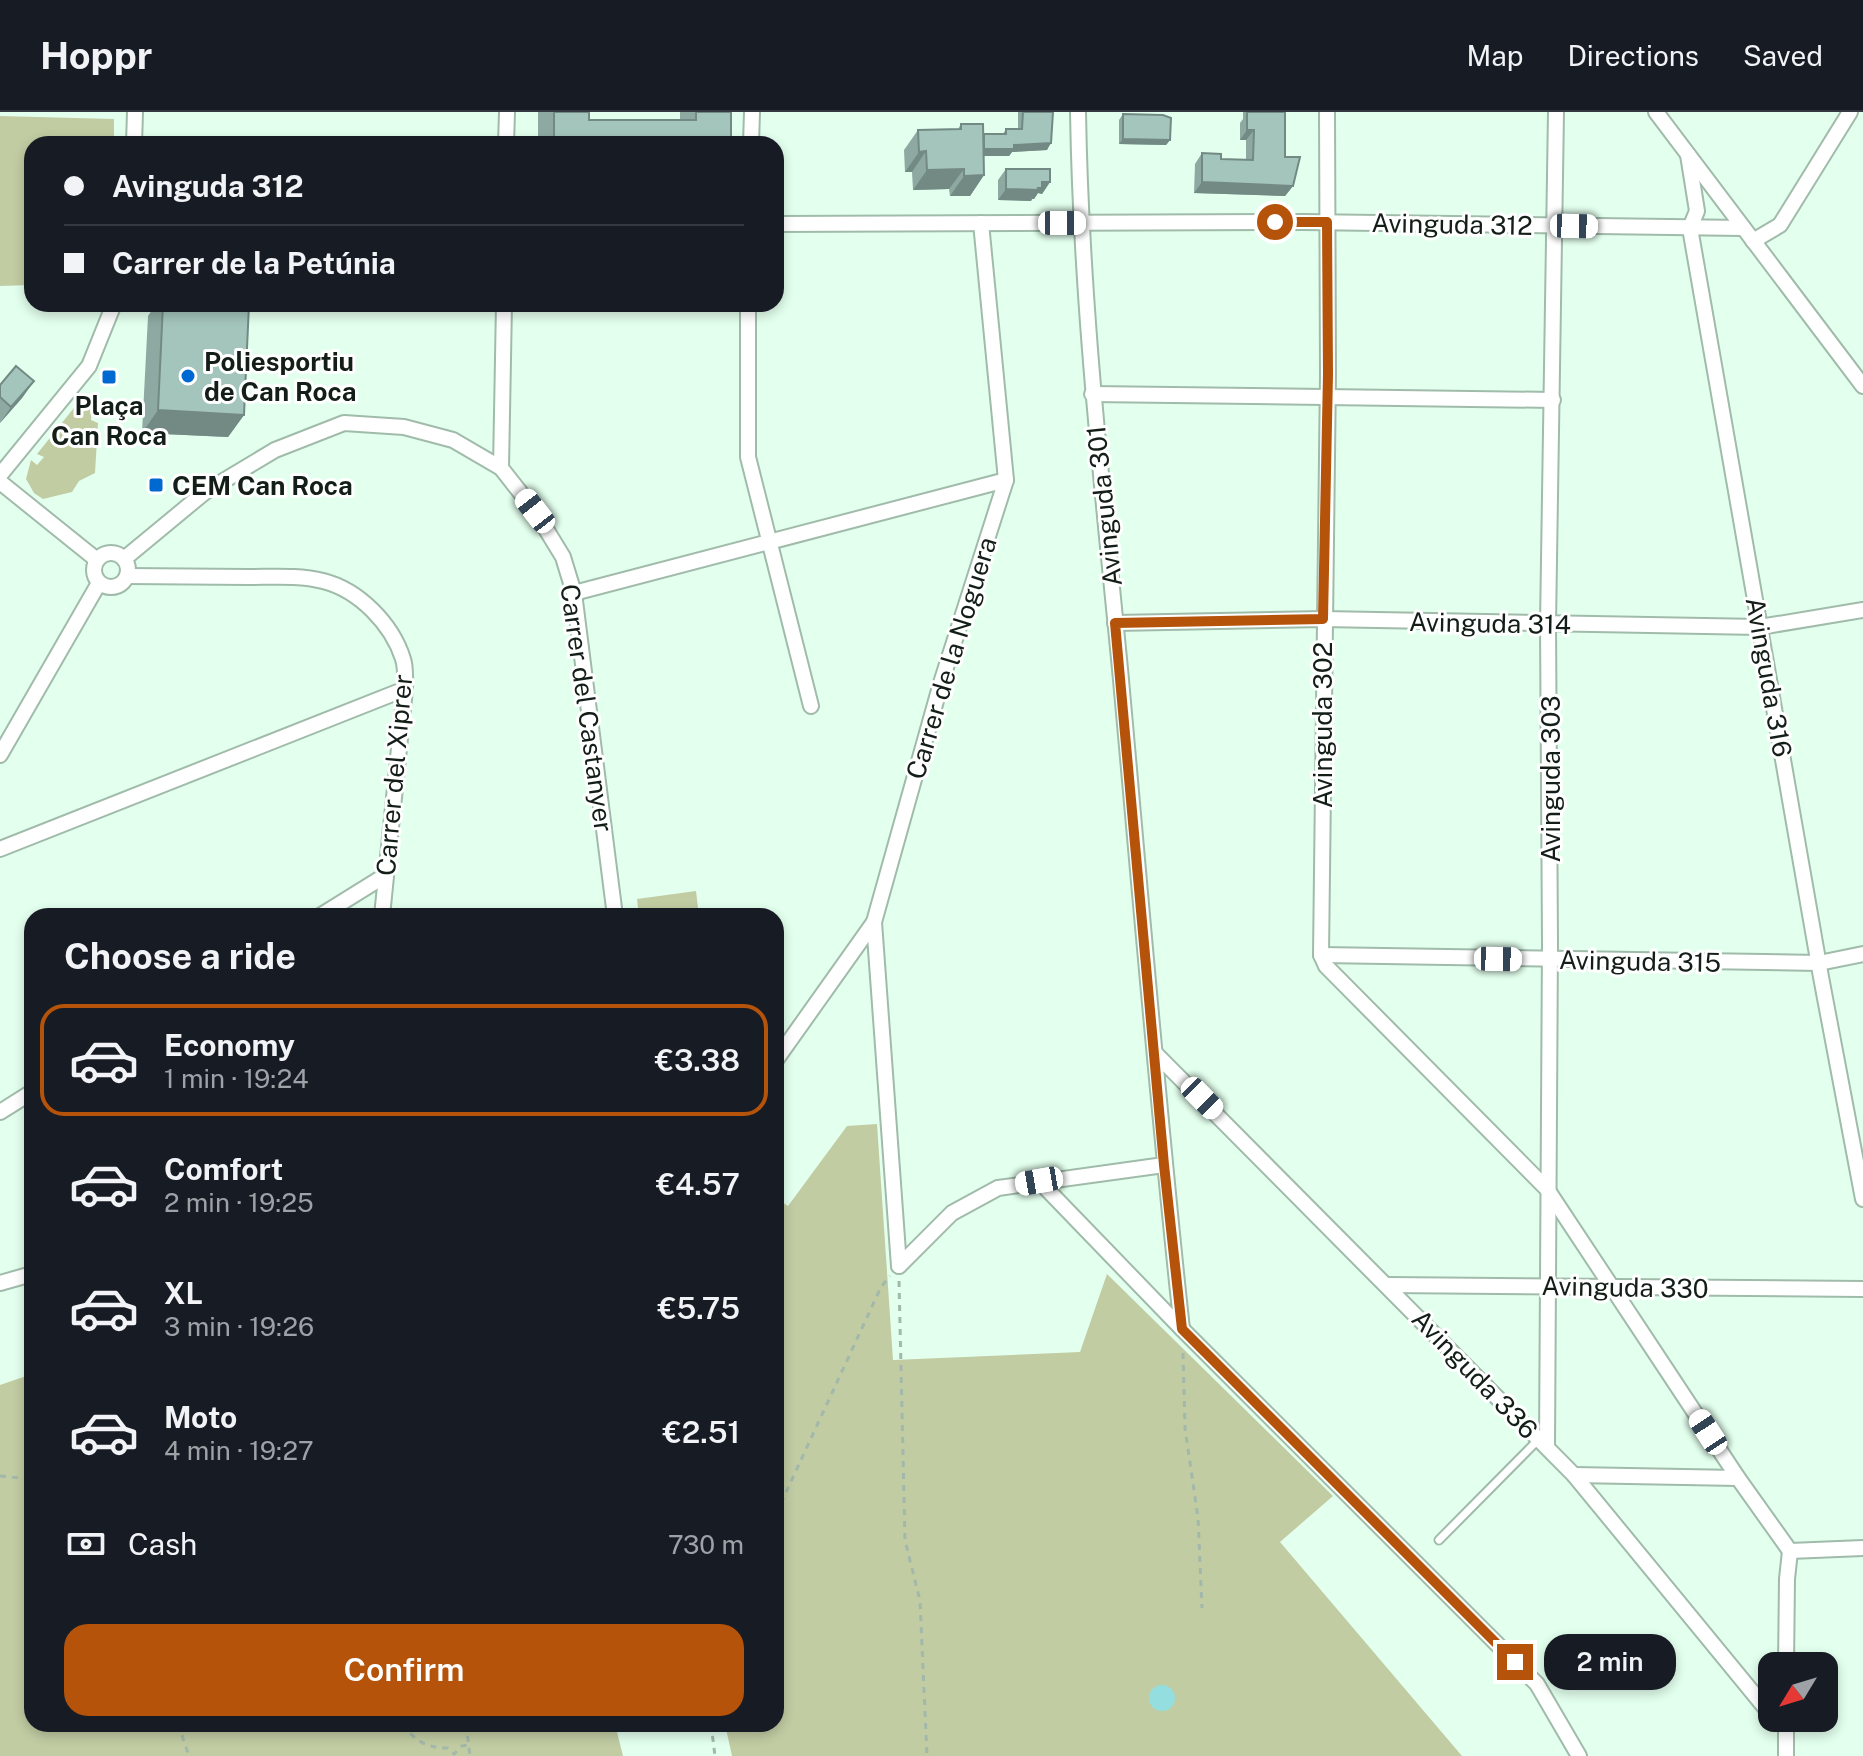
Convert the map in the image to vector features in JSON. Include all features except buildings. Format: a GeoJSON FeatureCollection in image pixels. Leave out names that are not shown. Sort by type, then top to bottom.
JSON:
{"type":"FeatureCollection","features":[{"type":"Feature","properties":{"kind":"street"},"geometry":{"type":"LineString","coordinates":[[134,136],[135,112]]}},
{"type":"Feature","properties":{"kind":"street"},"geometry":{"type":"LineString","coordinates":[[506,136],[507,112]]}},
{"type":"Feature","properties":{"kind":"street"},"geometry":{"type":"LineString","coordinates":[[751,136],[752,112]]}},
{"type":"Feature","properties":{"kind":"street","name":"Avinguda 301"},"geometry":{"type":"LineString","coordinates":[[1078,112],[1080,223],[1092,394],[1182,1329]]}},
{"type":"Feature","properties":{"kind":"street","name":"Avinguda 302"},"geometry":{"type":"LineString","coordinates":[[1321,955],[1328,398],[1327,112]]}},
{"type":"Feature","properties":{"kind":"street","name":"Avinguda 303"},"geometry":{"type":"LineString","coordinates":[[1543,1443],[1550,960],[1548,624],[1556,112]]}},
{"type":"Feature","properties":{"kind":"street"},"geometry":{"type":"LineString","coordinates":[[1656,112],[1863,386]]}},
{"type":"Feature","properties":{"kind":"street"},"geometry":{"type":"LineString","coordinates":[[1753,241],[1780,225],[1850,112]]}},
{"type":"Feature","properties":{"kind":"street","name":"Avinguda 316"},"geometry":{"type":"LineString","coordinates":[[1688,155],[1697,211],[1690,228],[1863,1199]]}},
{"type":"Feature","properties":{"kind":"street","name":"Avinguda 312"},"geometry":{"type":"LineString","coordinates":[[784,224],[1327,222],[1743,228]]}},
{"type":"Feature","properties":{"kind":"street","name":"Carrer de la Noguera"},"geometry":{"type":"LineString","coordinates":[[784,1049],[874,922],[941,683],[1006,480],[981,223]]}},
{"type":"Feature","properties":{"kind":"street"},"geometry":{"type":"LineString","coordinates":[[0,475],[89,366],[111,312]]}},
{"type":"Feature","properties":{"kind":"street"},"geometry":{"type":"LineString","coordinates":[[501,468],[504,312]]}},
{"type":"Feature","properties":{"kind":"street"},"geometry":{"type":"LineString","coordinates":[[748,312],[748,457],[811,706]]}},
{"type":"Feature","properties":{"kind":"street"},"geometry":{"type":"LineString","coordinates":[[1092,394],[1553,400]]}},
{"type":"Feature","properties":{"kind":"street","name":"Carrer del Castanyer"},"geometry":{"type":"LineString","coordinates":[[124,559],[205,492],[275,450],[344,423],[404,427],[453,440],[501,468],[535,511],[563,557],[574,593],[614,908]]}},
{"type":"Feature","properties":{"kind":"street"},"geometry":{"type":"LineString","coordinates":[[574,593],[1006,480]]}},
{"type":"Feature","properties":{"kind":"street"},"geometry":{"type":"LineString","coordinates":[[0,482],[97,560]]}},
{"type":"Feature","properties":{"kind":"street"},"geometry":{"type":"LineString","coordinates":[[110,553],[124,559],[128,567],[127,576],[115,587],[99,583],[94,572],[97,560],[110,553]]}},
{"type":"Feature","properties":{"kind":"street","name":"Carrer del Xiprer"},"geometry":{"type":"LineString","coordinates":[[127,576],[291,577],[322,581],[366,603],[394,639],[404,661],[405,689],[383,908]]}},
{"type":"Feature","properties":{"kind":"street"},"geometry":{"type":"LineString","coordinates":[[0,755],[99,583]]}},
{"type":"Feature","properties":{"kind":"street","name":"Avinguda 314"},"geometry":{"type":"LineString","coordinates":[[1115,623],[1323,619],[1760,627],[1863,610]]}},
{"type":"Feature","properties":{"kind":"street"},"geometry":{"type":"LineString","coordinates":[[0,849],[405,689]]}},
{"type":"Feature","properties":{"kind":"street"},"geometry":{"type":"LineString","coordinates":[[333,908],[386,875]]}},
{"type":"Feature","properties":{"kind":"street"},"geometry":{"type":"LineString","coordinates":[[874,922],[899,1266]]}},
{"type":"Feature","properties":{"kind":"street","name":"Avinguda 315"},"geometry":{"type":"LineString","coordinates":[[1321,955],[1819,963],[1863,954]]}},
{"type":"Feature","properties":{"kind":"street"},"geometry":{"type":"LineString","coordinates":[[1321,955],[1326,966],[1547,1189],[1738,1478],[1790,1551],[1786,1652]]}},
{"type":"Feature","properties":{"kind":"street","name":"Avinguda 336"},"geometry":{"type":"LineString","coordinates":[[1155,1053],[1574,1475],[1758,1699]]}},
{"type":"Feature","properties":{"kind":"street"},"geometry":{"type":"LineString","coordinates":[[0,1112],[24,1097]]}},
{"type":"Feature","properties":{"kind":"street"},"geometry":{"type":"LineString","coordinates":[[899,1266],[952,1213],[998,1188],[1164,1165]]}},
{"type":"Feature","properties":{"kind":"street"},"geometry":{"type":"LineString","coordinates":[[1039,1181],[1182,1329],[1537,1684],[1579,1756]]}},
{"type":"Feature","properties":{"kind":"street"},"geometry":{"type":"LineString","coordinates":[[0,1283],[24,1276]]}},
{"type":"Feature","properties":{"kind":"street","name":"Avinguda 330"},"geometry":{"type":"LineString","coordinates":[[1388,1285],[1863,1289]]}},
{"type":"Feature","properties":{"kind":"street"},"geometry":{"type":"LineString","coordinates":[[1574,1475],[1738,1478]]}},
{"type":"Feature","properties":{"kind":"street"},"geometry":{"type":"LineString","coordinates":[[1790,1551],[1863,1548]]}},
{"type":"Feature","properties":{"kind":"street"},"geometry":{"type":"LineString","coordinates":[[1786,1732],[1786,1756]]}},
{"type":"Feature","properties":{"kind":"lane"},"geometry":{"type":"LineString","coordinates":[[1439,1540],[1543,1443]]}},
{"type":"Feature","properties":{"kind":"path"},"geometry":{"type":"LineString","coordinates":[[784,1497],[881,1287],[899,1266]]}},
{"type":"Feature","properties":{"kind":"path"},"geometry":{"type":"LineString","coordinates":[[899,1266],[905,1540],[920,1601],[927,1756]]}},
{"type":"Feature","properties":{"kind":"path"},"geometry":{"type":"LineString","coordinates":[[1182,1329],[1185,1428],[1198,1518],[1202,1608]]}},
{"type":"Feature","properties":{"kind":"path"},"geometry":{"type":"LineString","coordinates":[[0,1476],[24,1478]]}},
{"type":"Feature","properties":{"kind":"path"},"geometry":{"type":"LineString","coordinates":[[181,1732],[189,1756]]}},
{"type":"Feature","properties":{"kind":"path"},"geometry":{"type":"LineString","coordinates":[[408,1732],[427,1747],[448,1748],[454,1754],[462,1746],[469,1745]]}},
{"type":"Feature","properties":{"kind":"path"},"geometry":{"type":"LineString","coordinates":[[467,1732],[470,1756]]}},
{"type":"Feature","properties":{"kind":"path"},"geometry":{"type":"LineString","coordinates":[[712,1732],[715,1756]]}},
{"type":"Feature","properties":{"kind":"green space"},"geometry":{"type":"Polygon","coordinates":[[[0,116],[114,119],[114,136],[24,136],[24,285],[0,286],[0,116]]]}},
{"type":"Feature","properties":{"kind":"green space"},"geometry":{"type":"Polygon","coordinates":[[[86,397],[92,403],[91,420],[98,423],[95,473],[79,481],[72,492],[43,499],[34,493],[26,479],[31,460],[37,465],[44,457],[37,454],[81,399],[86,397]]]}},
{"type":"Feature","properties":{"kind":"green space"},"geometry":{"type":"Polygon","coordinates":[[[696,891],[698,908],[638,908],[637,899],[696,891]]]}},
{"type":"Feature","properties":{"kind":"green space"},"geometry":{"type":"Polygon","coordinates":[[[877,1124],[893,1360],[1080,1352],[1107,1274],[1333,1496],[1280,1542],[1462,1756],[732,1756],[727,1732],[784,1732],[784,1203],[788,1206],[847,1126],[877,1124]]]}},
{"type":"Feature","properties":{"kind":"green space"},"geometry":{"type":"Polygon","coordinates":[[[24,1377],[24,1732],[617,1732],[623,1756],[0,1756],[0,1385],[24,1377]]]}},
{"type":"Feature","properties":{"kind":"water"},"geometry":{"type":"Polygon","coordinates":[[[1162,1685],[1171,1689],[1175,1698],[1171,1707],[1162,1711],[1153,1707],[1149,1698],[1153,1689],[1162,1685]]]}},
{"type":"Feature","properties":{"kind":"place","name":"Poliesportiu de Can Roca"},"geometry":{"type":"Point","coordinates":[188,376]}},
{"type":"Feature","properties":{"kind":"place","name":"Plaça Can Roca"},"geometry":{"type":"Point","coordinates":[109,377]}},
{"type":"Feature","properties":{"kind":"place","name":"CEM Can Roca"},"geometry":{"type":"Point","coordinates":[156,485]}},
{"type":"Feature","properties":{"kind":"route"},"geometry":{"type":"LineString","coordinates":[[1275,222],[1327,222],[1328,374],[1323,619],[1115,623],[1164,1165],[1182,1329],[1515,1662]]}}]}
